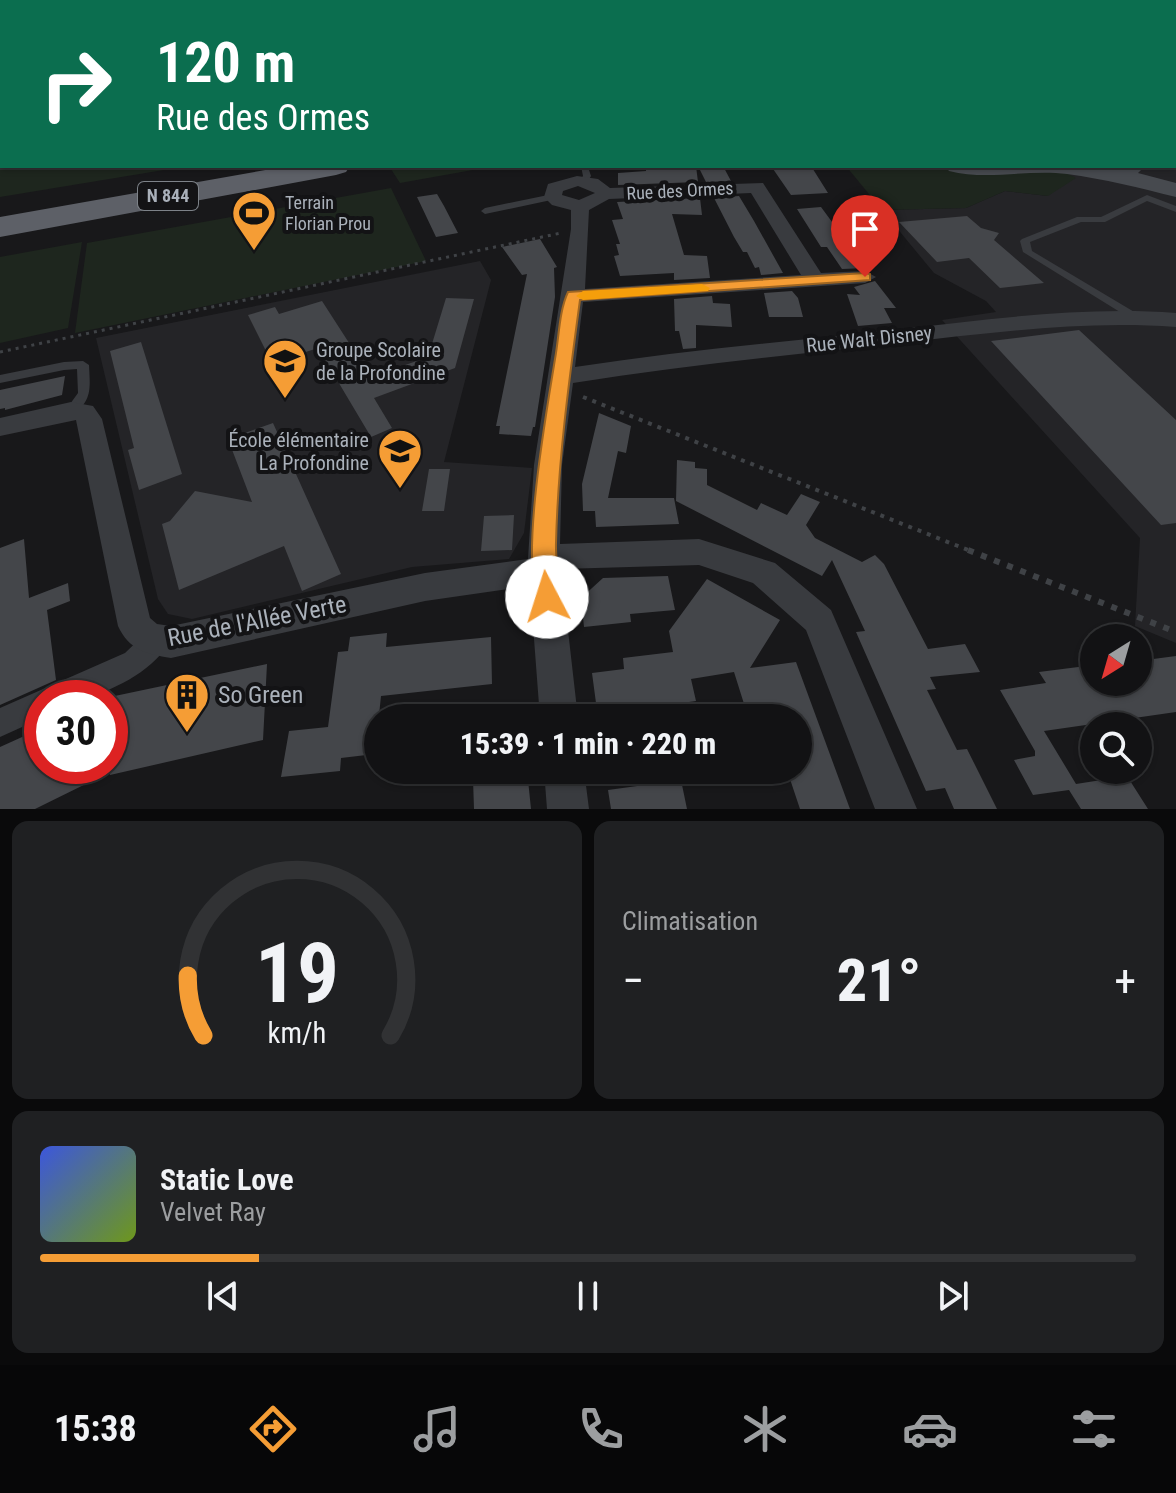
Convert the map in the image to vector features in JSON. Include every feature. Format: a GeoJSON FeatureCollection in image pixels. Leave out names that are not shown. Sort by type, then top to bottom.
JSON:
{"type":"FeatureCollection","features":[{"type":"Feature","properties":{"kind":"highway","name":"N 844"},"geometry":{"type":"LineString","coordinates":[[0,214],[254,168]]}},
{"type":"Feature","properties":{"kind":"highway","name":"N 844"},"geometry":{"type":"LineString","coordinates":[[0,227],[325,168]]}},
{"type":"Feature","properties":{"kind":"main road"},"geometry":{"type":"LineString","coordinates":[[983,168],[1032,168]]}},
{"type":"Feature","properties":{"kind":"main road"},"geometry":{"type":"LineString","coordinates":[[1086,168],[1122,170],[1171,188]]}},
{"type":"Feature","properties":{"kind":"main road"},"geometry":{"type":"LineString","coordinates":[[1142,168],[1171,188]]}},
{"type":"Feature","properties":{"kind":"street"},"geometry":{"type":"LineString","coordinates":[[583,182],[602,189],[604,194],[600,200],[580,206],[569,205],[553,197],[554,188],[564,183],[583,182]]}},
{"type":"Feature","properties":{"kind":"street","name":"Rue des Ormes"},"geometry":{"type":"LineString","coordinates":[[604,194],[766,186],[815,280]]}},
{"type":"Feature","properties":{"kind":"street"},"geometry":{"type":"LineString","coordinates":[[558,704],[544,565],[548,465],[573,296],[581,229],[580,206]]}},
{"type":"Feature","properties":{"kind":"street"},"geometry":{"type":"LineString","coordinates":[[573,296],[865,277]]}},
{"type":"Feature","properties":{"kind":"street","name":"Rue Walt Disney"},"geometry":{"type":"LineString","coordinates":[[560,382],[697,358],[1080,317],[1132,315],[1176,320]]}},
{"type":"Feature","properties":{"kind":"street"},"geometry":{"type":"LineString","coordinates":[[0,427],[71,411]]}},
{"type":"Feature","properties":{"kind":"street","name":"Rue de l'Allée Verte"},"geometry":{"type":"LineString","coordinates":[[71,411],[84,412],[89,419],[135,626],[149,639],[171,642],[306,615],[439,582],[512,573],[544,565],[699,552],[764,573],[819,621],[896,809]]}},
{"type":"Feature","properties":{"kind":"street"},"geometry":{"type":"LineString","coordinates":[[95,680],[135,662],[157,640]]}},
{"type":"Feature","properties":{"kind":"street"},"geometry":{"type":"LineString","coordinates":[[0,723],[24,712]]}},
{"type":"Feature","properties":{"kind":"street"},"geometry":{"type":"LineString","coordinates":[[565,784],[568,809]]}},
{"type":"Feature","properties":{"kind":"lane"},"geometry":{"type":"LineString","coordinates":[[583,182],[587,176],[584,168],[602,168]]}},
{"type":"Feature","properties":{"kind":"lane"},"geometry":{"type":"LineString","coordinates":[[485,211],[553,197]]}},
{"type":"Feature","properties":{"kind":"lane"},"geometry":{"type":"LineString","coordinates":[[1132,315],[1028,252],[1025,241],[1080,219],[1102,220],[1147,198],[1176,209]]}},
{"type":"Feature","properties":{"kind":"lane"},"geometry":{"type":"LineString","coordinates":[[0,379],[83,365],[84,394],[71,411]]}},
{"type":"Feature","properties":{"kind":"path"},"geometry":{"type":"LineString","coordinates":[[0,352],[454,257],[489,246],[581,229]]}},
{"type":"Feature","properties":{"kind":"path"},"geometry":{"type":"LineString","coordinates":[[560,382],[1176,632]]}},
{"type":"Feature","properties":{"kind":"shaded area"},"geometry":{"type":"Polygon","coordinates":[[[0,168],[176,168],[0,197],[0,168]]]}},
{"type":"Feature","properties":{"kind":"shaded area"},"geometry":{"type":"Polygon","coordinates":[[[390,168],[484,168],[400,183],[390,168]]]}},
{"type":"Feature","properties":{"kind":"shaded area"},"geometry":{"type":"Polygon","coordinates":[[[848,168],[1058,168],[1076,178],[1048,196],[1005,191],[966,208],[882,210],[848,168]]]}},
{"type":"Feature","properties":{"kind":"shaded area"},"geometry":{"type":"Polygon","coordinates":[[[1054,168],[1176,168],[1176,643],[1152,633],[1152,624],[1135,624],[1140,538],[942,320],[996,312],[986,301],[934,273],[882,210],[966,208],[1005,191],[1048,196],[1054,168]]]}},
{"type":"Feature","properties":{"kind":"shaded area","name":"Terrain Florian Prou"},"geometry":{"type":"Polygon","coordinates":[[[391,188],[426,261],[75,333],[87,243],[391,188]]]}},
{"type":"Feature","properties":{"kind":"shaded area"},"geometry":{"type":"Polygon","coordinates":[[[82,242],[68,328],[0,343],[0,257],[82,242]]]}},
{"type":"Feature","properties":{"kind":"shaded area","name":"Groupe Scolaire de la Profondine"},"geometry":{"type":"Polygon","coordinates":[[[480,261],[491,280],[444,462],[532,468],[524,533],[509,559],[412,567],[192,619],[168,614],[158,599],[96,338],[480,261]]]}},
{"type":"Feature","properties":{"kind":"building"},"geometry":{"type":"Polygon","coordinates":[[[646,168],[696,168],[698,182],[618,185],[618,173],[646,171],[646,168]]]}},
{"type":"Feature","properties":{"kind":"building"},"geometry":{"type":"Polygon","coordinates":[[[699,168],[724,168],[731,181],[706,182],[699,168]]]}},
{"type":"Feature","properties":{"kind":"building"},"geometry":{"type":"Polygon","coordinates":[[[772,168],[812,168],[828,193],[791,195],[772,168]]]}},
{"type":"Feature","properties":{"kind":"building"},"geometry":{"type":"Polygon","coordinates":[[[437,194],[458,233],[436,237],[417,197],[437,194]]]}},
{"type":"Feature","properties":{"kind":"building"},"geometry":{"type":"Polygon","coordinates":[[[739,196],[783,273],[761,275],[759,267],[755,268],[747,252],[743,252],[714,198],[739,196]]]}},
{"type":"Feature","properties":{"kind":"building"},"geometry":{"type":"Polygon","coordinates":[[[700,198],[702,215],[672,214],[684,255],[707,256],[710,278],[674,280],[674,273],[620,276],[614,256],[619,255],[616,244],[620,244],[612,220],[623,219],[617,202],[700,198]]]}},
{"type":"Feature","properties":{"kind":"building"},"geometry":{"type":"Polygon","coordinates":[[[821,207],[866,268],[842,269],[827,247],[821,247],[797,209],[821,207]]]}},
{"type":"Feature","properties":{"kind":"building"},"geometry":{"type":"Polygon","coordinates":[[[967,216],[981,228],[999,233],[994,240],[1044,283],[1000,288],[969,258],[937,262],[899,222],[967,216]]]}},
{"type":"Feature","properties":{"kind":"building"},"geometry":{"type":"Polygon","coordinates":[[[540,239],[557,267],[554,268],[555,297],[535,427],[531,436],[499,434],[500,426],[496,426],[527,274],[522,275],[502,247],[540,239]]]}},
{"type":"Feature","properties":{"kind":"building"},"geometry":{"type":"Polygon","coordinates":[[[875,281],[896,308],[884,308],[892,323],[858,326],[847,294],[860,295],[854,287],[875,281]]]}},
{"type":"Feature","properties":{"kind":"building"},"geometry":{"type":"Polygon","coordinates":[[[792,291],[798,298],[803,317],[769,317],[764,293],[792,291]]]}},
{"type":"Feature","properties":{"kind":"building"},"geometry":{"type":"Polygon","coordinates":[[[712,296],[713,303],[730,304],[732,327],[696,325],[696,348],[683,349],[679,331],[675,331],[674,299],[712,296]]]}},
{"type":"Feature","properties":{"kind":"building"},"geometry":{"type":"Polygon","coordinates":[[[446,298],[474,299],[455,368],[374,398],[392,428],[371,437],[318,348],[272,363],[248,315],[275,307],[279,314],[322,301],[371,377],[428,357],[446,298]]]}},
{"type":"Feature","properties":{"kind":"building"},"geometry":{"type":"Polygon","coordinates":[[[1079,330],[1176,420],[1176,523],[1161,525],[991,341],[1079,330]]]}},
{"type":"Feature","properties":{"kind":"building"},"geometry":{"type":"Polygon","coordinates":[[[141,342],[182,474],[139,490],[128,450],[134,448],[110,351],[141,342]]]}},
{"type":"Feature","properties":{"kind":"building"},"geometry":{"type":"Polygon","coordinates":[[[65,376],[62,395],[0,409],[0,390],[65,376]]]}},
{"type":"Feature","properties":{"kind":"building"},"geometry":{"type":"Polygon","coordinates":[[[599,413],[631,426],[626,453],[618,451],[608,498],[674,498],[679,524],[596,527],[595,511],[583,511],[582,484],[599,413]]]}},
{"type":"Feature","properties":{"kind":"building"},"geometry":{"type":"Polygon","coordinates":[[[273,423],[341,574],[302,591],[284,546],[179,590],[162,524],[170,521],[195,491],[252,502],[231,447],[242,434],[273,423]]]}},
{"type":"Feature","properties":{"kind":"building"},"geometry":{"type":"Polygon","coordinates":[[[677,460],[695,462],[695,468],[707,469],[707,485],[757,510],[761,503],[787,515],[801,494],[820,502],[806,525],[815,538],[862,562],[875,555],[884,564],[928,649],[965,644],[980,672],[930,677],[936,689],[927,690],[957,750],[967,749],[997,809],[954,809],[945,788],[926,791],[856,632],[865,631],[832,560],[822,576],[676,501],[677,460]]]}},
{"type":"Feature","properties":{"kind":"building"},"geometry":{"type":"Polygon","coordinates":[[[429,469],[450,469],[444,511],[422,511],[429,469]]]}},
{"type":"Feature","properties":{"kind":"building"},"geometry":{"type":"Polygon","coordinates":[[[514,515],[512,550],[481,551],[484,516],[514,515]]]}},
{"type":"Feature","properties":{"kind":"building"},"geometry":{"type":"Polygon","coordinates":[[[24,539],[29,598],[68,583],[70,601],[47,610],[56,680],[24,680],[24,694],[0,705],[0,548],[24,539]]]}},
{"type":"Feature","properties":{"kind":"building"},"geometry":{"type":"Polygon","coordinates":[[[668,576],[675,610],[630,614],[631,622],[584,627],[581,598],[603,578],[668,576]]]}},
{"type":"Feature","properties":{"kind":"building"},"geometry":{"type":"Polygon","coordinates":[[[707,579],[780,620],[750,668],[796,662],[811,704],[744,704],[734,672],[691,679],[696,701],[596,704],[592,673],[624,669],[623,658],[673,652],[669,631],[707,579]]]}},
{"type":"Feature","properties":{"kind":"building"},"geometry":{"type":"Polygon","coordinates":[[[387,633],[386,647],[491,637],[492,684],[381,696],[380,704],[364,704],[364,755],[341,758],[340,771],[281,777],[289,731],[328,727],[338,652],[348,651],[350,637],[387,633]]]}},
{"type":"Feature","properties":{"kind":"building"},"geometry":{"type":"Polygon","coordinates":[[[1176,656],[1176,712],[1152,715],[1152,712],[1080,712],[1080,726],[1044,731],[1076,784],[1132,784],[1148,809],[1081,809],[1069,790],[1033,795],[1014,760],[1035,756],[1035,751],[1000,690],[1046,683],[1039,672],[1080,667],[1080,696],[1152,696],[1152,659],[1176,656]]]}},
{"type":"Feature","properties":{"kind":"building","name":"So Green"},"geometry":{"type":"Polygon","coordinates":[[[267,664],[263,740],[128,771],[128,693],[267,664]]]}},
{"type":"Feature","properties":{"kind":"building"},"geometry":{"type":"Polygon","coordinates":[[[812,706],[850,809],[800,809],[792,784],[812,784],[812,706]]]}},
{"type":"Feature","properties":{"kind":"building","name":"So Green"},"geometry":{"type":"Polygon","coordinates":[[[24,736],[24,784],[86,784],[35,809],[0,809],[0,747],[24,736]]]}},
{"type":"Feature","properties":{"kind":"building"},"geometry":{"type":"Polygon","coordinates":[[[473,784],[528,784],[531,809],[474,809],[473,784]]]}},
{"type":"Feature","properties":{"kind":"building"},"geometry":{"type":"Polygon","coordinates":[[[652,784],[682,784],[687,809],[611,809],[608,790],[652,784]]]}},
{"type":"Feature","properties":{"kind":"slow traffic"},"geometry":{"type":"LineString","coordinates":[[583,296],[702,288]]}},
{"type":"Feature","properties":{"kind":"place","name":"Terrain Florian Prou"},"geometry":{"type":"Point","coordinates":[254,252]}},
{"type":"Feature","properties":{"kind":"place","name":"Groupe Scolaire de la Profondine"},"geometry":{"type":"Point","coordinates":[285,400]}},
{"type":"Feature","properties":{"kind":"place","name":"École élémentaire La Profondine"},"geometry":{"type":"Point","coordinates":[400,490]}},
{"type":"Feature","properties":{"kind":"place","name":"So Green"},"geometry":{"type":"Point","coordinates":[187,734]}},
{"type":"Feature","properties":{"kind":"route"},"geometry":{"type":"LineString","coordinates":[[547,597],[544,557],[548,465],[573,296],[865,277]]}}]}
